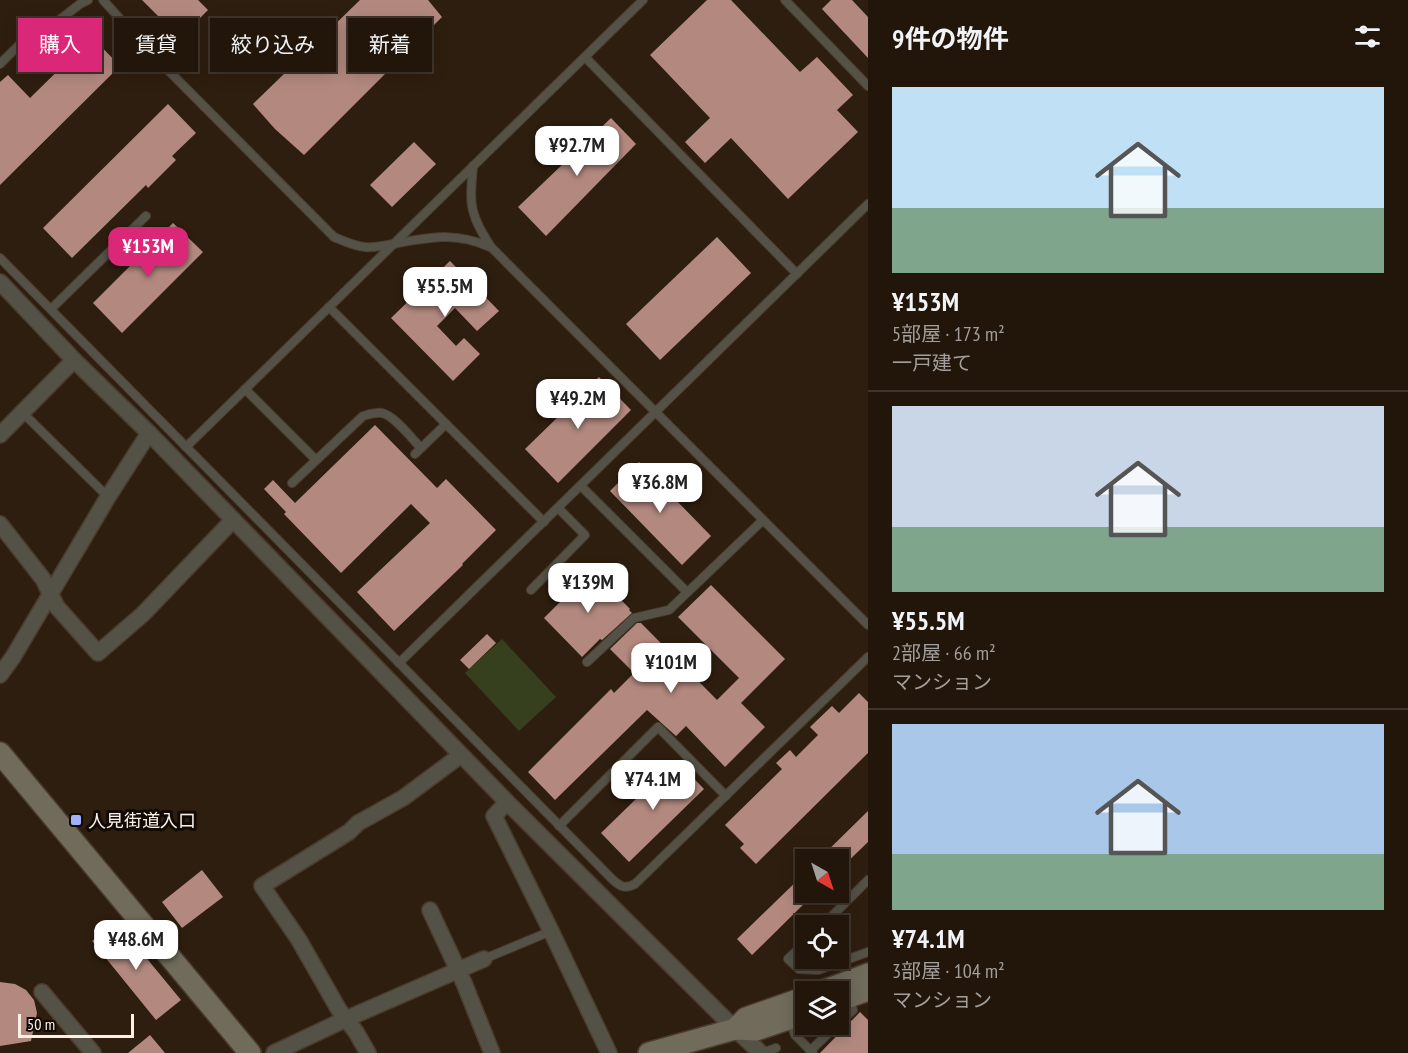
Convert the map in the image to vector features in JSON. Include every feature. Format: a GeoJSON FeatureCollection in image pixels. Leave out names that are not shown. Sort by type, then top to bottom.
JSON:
{"type":"FeatureCollection","features":[{"type":"Feature","properties":{"kind":"main road"},"geometry":{"type":"LineString","coordinates":[[0,753],[250,1053]]}},
{"type":"Feature","properties":{"kind":"main road"},"geometry":{"type":"LineString","coordinates":[[849,981],[868,974]]}},
{"type":"Feature","properties":{"kind":"main road"},"geometry":{"type":"LineString","coordinates":[[649,1053],[735,1029],[746,1018],[793,1012]]}},
{"type":"Feature","properties":{"kind":"street"},"geometry":{"type":"LineString","coordinates":[[0,282],[507,802],[761,1053]]}},
{"type":"Feature","properties":{"kind":"street"},"geometry":{"type":"LineString","coordinates":[[0,435],[75,360]]}},
{"type":"Feature","properties":{"kind":"street"},"geometry":{"type":"LineString","coordinates":[[0,675],[149,433]]}},
{"type":"Feature","properties":{"kind":"street"},"geometry":{"type":"LineString","coordinates":[[0,524],[43,579],[57,607],[98,653],[143,614],[233,520]]}},
{"type":"Feature","properties":{"kind":"street"},"geometry":{"type":"LineString","coordinates":[[368,1053],[339,1010],[299,940],[262,886],[349,832],[358,823],[403,798],[461,755]]}},
{"type":"Feature","properties":{"kind":"street"},"geometry":{"type":"LineString","coordinates":[[507,802],[494,816],[609,1053]]}},
{"type":"Feature","properties":{"kind":"street"},"geometry":{"type":"LineString","coordinates":[[430,910],[459,970],[492,1053]]}},
{"type":"Feature","properties":{"kind":"street"},"geometry":{"type":"LineString","coordinates":[[274,1053],[346,1018],[484,959]]}},
{"type":"Feature","properties":{"kind":"street"},"geometry":{"type":"LineString","coordinates":[[42,992],[93,1053]]}},
{"type":"Feature","properties":{"kind":"lane"},"geometry":{"type":"LineString","coordinates":[[0,64],[20,44],[49,28],[88,0]]}},
{"type":"Feature","properties":{"kind":"lane"},"geometry":{"type":"LineString","coordinates":[[104,0],[151,53],[334,237],[368,248],[428,238],[459,237],[475,240],[491,247]]}},
{"type":"Feature","properties":{"kind":"lane"},"geometry":{"type":"LineString","coordinates":[[186,447],[643,0]]}},
{"type":"Feature","properties":{"kind":"lane"},"geometry":{"type":"LineString","coordinates":[[785,0],[868,86]]}},
{"type":"Feature","properties":{"kind":"lane"},"geometry":{"type":"LineString","coordinates":[[585,57],[797,274]]}},
{"type":"Feature","properties":{"kind":"lane"},"geometry":{"type":"LineString","coordinates":[[473,166],[471,192],[474,213],[491,247],[868,625]]}},
{"type":"Feature","properties":{"kind":"lane"},"geometry":{"type":"LineString","coordinates":[[399,663],[868,204]]}},
{"type":"Feature","properties":{"kind":"lane"},"geometry":{"type":"LineString","coordinates":[[51,309],[146,216]]}},
{"type":"Feature","properties":{"kind":"lane"},"geometry":{"type":"LineString","coordinates":[[0,258],[621,887],[635,885],[868,657]]}},
{"type":"Feature","properties":{"kind":"lane"},"geometry":{"type":"LineString","coordinates":[[329,307],[544,522]]}},
{"type":"Feature","properties":{"kind":"lane"},"geometry":{"type":"LineString","coordinates":[[245,388],[316,460]]}},
{"type":"Feature","properties":{"kind":"lane"},"geometry":{"type":"LineString","coordinates":[[22,412],[108,497]]}},
{"type":"Feature","properties":{"kind":"lane"},"geometry":{"type":"LineString","coordinates":[[292,483],[363,416],[385,413],[395,421],[418,451],[446,424]]}},
{"type":"Feature","properties":{"kind":"lane"},"geometry":{"type":"LineString","coordinates":[[581,486],[687,592]]}},
{"type":"Feature","properties":{"kind":"lane"},"geometry":{"type":"LineString","coordinates":[[531,590],[585,535],[558,508]]}},
{"type":"Feature","properties":{"kind":"lane"},"geometry":{"type":"LineString","coordinates":[[587,662],[634,618],[669,610],[763,520]]}},
{"type":"Feature","properties":{"kind":"lane"},"geometry":{"type":"LineString","coordinates":[[559,826],[658,727],[726,796]]}},
{"type":"Feature","properties":{"kind":"lane"},"geometry":{"type":"LineString","coordinates":[[833,915],[868,880]]}},
{"type":"Feature","properties":{"kind":"lane"},"geometry":{"type":"LineString","coordinates":[[484,959],[551,931]]}},
{"type":"Feature","properties":{"kind":"lane"},"geometry":{"type":"LineString","coordinates":[[795,952],[788,959],[795,965]]}},
{"type":"Feature","properties":{"kind":"lane"},"geometry":{"type":"LineString","coordinates":[[849,959],[868,952]]}},
{"type":"Feature","properties":{"kind":"lane"},"geometry":{"type":"LineString","coordinates":[[799,969],[822,969]]}},
{"type":"Feature","properties":{"kind":"lane"},"geometry":{"type":"LineString","coordinates":[[849,1014],[853,1010],[852,996]]}},
{"type":"Feature","properties":{"kind":"lane"},"geometry":{"type":"LineString","coordinates":[[793,1012],[795,1035],[811,1052],[827,1035]]}},
{"type":"Feature","properties":{"kind":"lane"},"geometry":{"type":"LineString","coordinates":[[761,1053],[776,1048]]}},
{"type":"Feature","properties":{"kind":"shaded area"},"geometry":{"type":"Polygon","coordinates":[[[502,639],[556,697],[519,731],[465,673],[502,639]]]}},
{"type":"Feature","properties":{"kind":"building"},"geometry":{"type":"Polygon","coordinates":[[[142,0],[198,0],[208,10],[198,20],[198,18],[160,18],[142,0]]]}},
{"type":"Feature","properties":{"kind":"building"},"geometry":{"type":"Polygon","coordinates":[[[360,0],[428,0],[442,17],[432,27],[432,18],[348,18],[348,72],[387,72],[304,155],[275,129],[253,104],[286,72],[336,72],[336,23],[360,0]]]}},
{"type":"Feature","properties":{"kind":"building"},"geometry":{"type":"Polygon","coordinates":[[[707,0],[731,0],[800,72],[817,57],[853,95],[837,110],[858,132],[788,199],[731,138],[705,163],[685,142],[710,118],[650,55],[707,0]]]}},
{"type":"Feature","properties":{"kind":"building"},"geometry":{"type":"Polygon","coordinates":[[[831,0],[852,0],[868,17],[868,58],[822,9],[831,0]]]}},
{"type":"Feature","properties":{"kind":"building"},"geometry":{"type":"Polygon","coordinates":[[[102,47],[114,60],[114,72],[0,185],[0,82],[8,75],[30,98],[56,72],[102,72],[102,47]]]}},
{"type":"Feature","properties":{"kind":"building"},"geometry":{"type":"Polygon","coordinates":[[[168,104],[196,133],[172,156],[176,160],[148,188],[146,185],[72,258],[43,228],[168,104]]]}},
{"type":"Feature","properties":{"kind":"building"},"geometry":{"type":"Polygon","coordinates":[[[611,118],[636,144],[546,236],[518,207],[611,118]]]}},
{"type":"Feature","properties":{"kind":"building"},"geometry":{"type":"Polygon","coordinates":[[[414,142],[436,164],[392,207],[370,185],[414,142]]]}},
{"type":"Feature","properties":{"kind":"building"},"geometry":{"type":"Polygon","coordinates":[[[173,223],[203,252],[122,333],[93,303],[173,223]]]}},
{"type":"Feature","properties":{"kind":"building"},"geometry":{"type":"Polygon","coordinates":[[[717,237],[751,273],[660,360],[626,324],[717,237]]]}},
{"type":"Feature","properties":{"kind":"building"},"geometry":{"type":"Polygon","coordinates":[[[450,261],[499,311],[477,331],[455,308],[437,326],[456,346],[464,338],[480,354],[453,381],[391,318],[450,261]]]}},
{"type":"Feature","properties":{"kind":"building"},"geometry":{"type":"Polygon","coordinates":[[[599,377],[631,410],[558,483],[525,449],[599,377]]]}},
{"type":"Feature","properties":{"kind":"building"},"geometry":{"type":"Polygon","coordinates":[[[375,425],[437,488],[446,479],[496,530],[394,631],[357,592],[430,523],[411,504],[341,573],[284,514],[286,512],[264,489],[273,480],[295,503],[375,425]]]}},
{"type":"Feature","properties":{"kind":"building"},"geometry":{"type":"Polygon","coordinates":[[[639,462],[711,536],[682,565],[610,491],[639,462]]]}},
{"type":"Feature","properties":{"kind":"building"},"geometry":{"type":"Polygon","coordinates":[[[592,570],[632,613],[582,657],[544,618],[592,570]]]}},
{"type":"Feature","properties":{"kind":"building"},"geometry":{"type":"Polygon","coordinates":[[[711,585],[785,659],[741,703],[765,727],[725,767],[686,726],[676,736],[647,710],[555,800],[528,772],[611,689],[614,693],[634,673],[610,649],[637,623],[641,623],[717,700],[739,678],[678,617],[711,585]]]}},
{"type":"Feature","properties":{"kind":"building"},"geometry":{"type":"Polygon","coordinates":[[[487,634],[496,643],[469,669],[460,660],[487,634]]]}},
{"type":"Feature","properties":{"kind":"building"},"geometry":{"type":"Polygon","coordinates":[[[859,693],[868,702],[868,753],[756,864],[740,848],[744,844],[725,825],[782,769],[776,763],[790,750],[796,757],[818,735],[810,727],[832,706],[839,713],[859,693]]]}},
{"type":"Feature","properties":{"kind":"building"},"geometry":{"type":"Polygon","coordinates":[[[676,760],[704,789],[629,862],[601,833],[676,760]]]}},
{"type":"Feature","properties":{"kind":"building"},"geometry":{"type":"Polygon","coordinates":[[[868,811],[868,842],[849,860],[849,849],[829,849],[868,811]]]}},
{"type":"Feature","properties":{"kind":"building"},"geometry":{"type":"Polygon","coordinates":[[[202,870],[223,897],[182,928],[162,902],[202,870]]]}},
{"type":"Feature","properties":{"kind":"building"},"geometry":{"type":"Polygon","coordinates":[[[795,883],[795,903],[805,903],[752,955],[737,939],[795,883]]]}},
{"type":"Feature","properties":{"kind":"building"},"geometry":{"type":"Polygon","coordinates":[[[116,921],[181,1000],[156,1020],[92,941],[116,921]]]}},
{"type":"Feature","properties":{"kind":"building"},"geometry":{"type":"Polygon","coordinates":[[[0,982],[15,984],[26,990],[34,1000],[37,1013],[31,1041],[0,1046],[0,982]]]}},
{"type":"Feature","properties":{"kind":"building"},"geometry":{"type":"Polygon","coordinates":[[[860,1012],[868,1020],[868,1053],[820,1053],[838,1035],[849,1035],[849,1023],[860,1012]]]}},
{"type":"Feature","properties":{"kind":"building"},"geometry":{"type":"Polygon","coordinates":[[[150,1035],[165,1053],[128,1053],[150,1035]]]}},
{"type":"Feature","properties":{"kind":"place","name":"人見街道入口"},"geometry":{"type":"Point","coordinates":[76,820]}}]}
